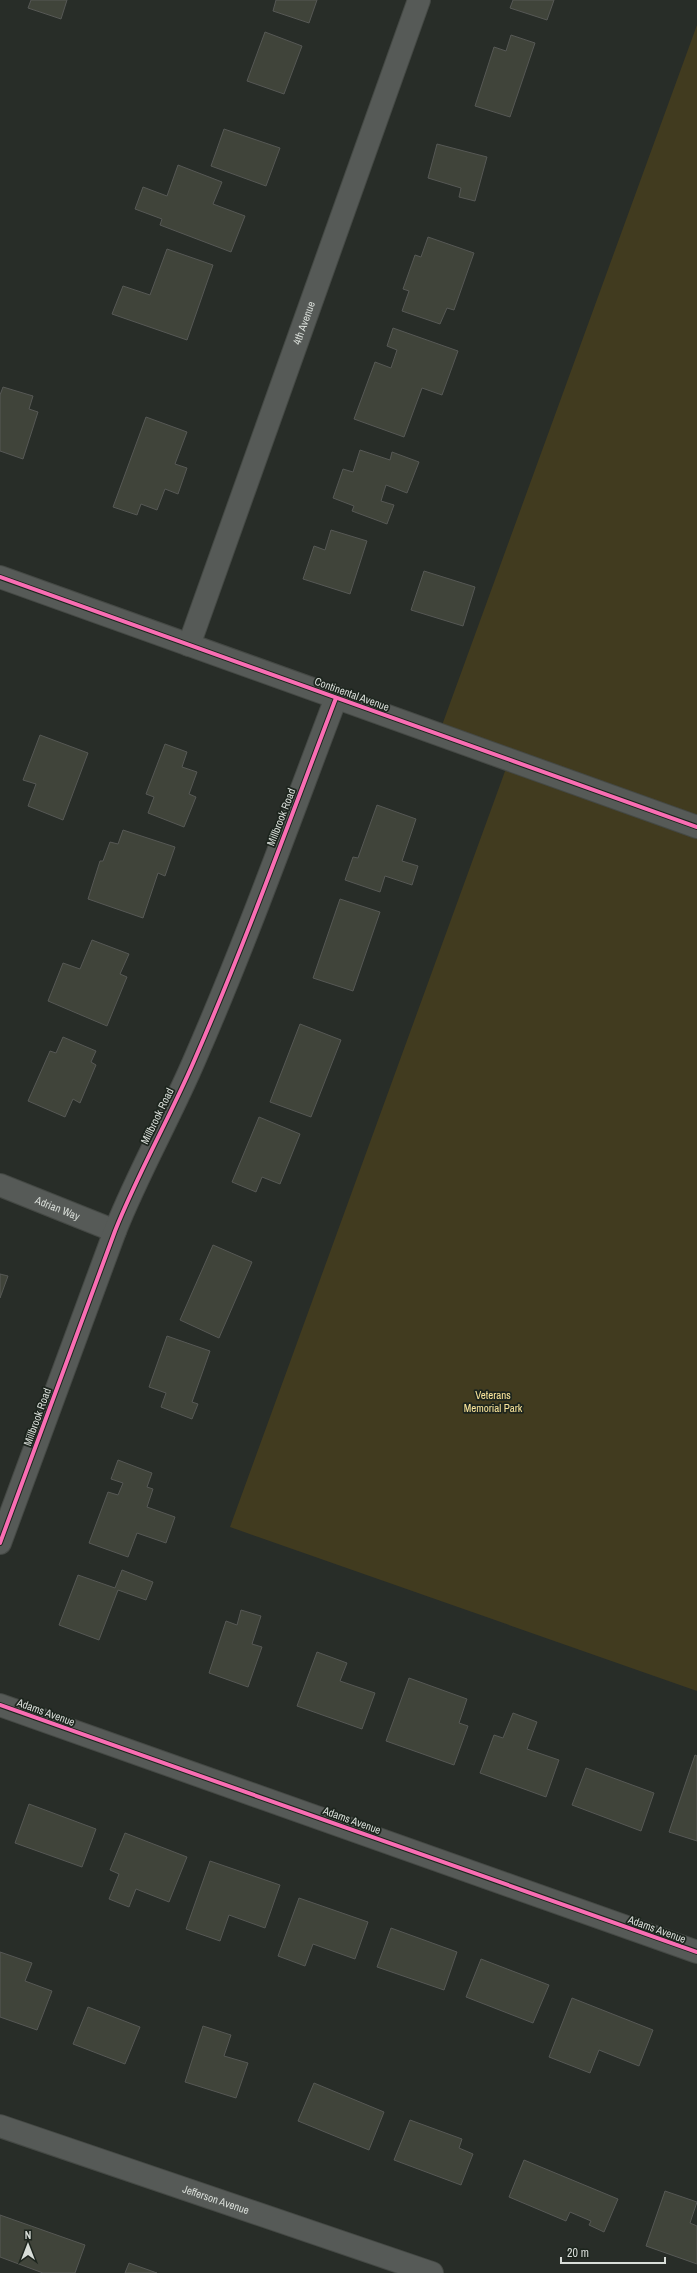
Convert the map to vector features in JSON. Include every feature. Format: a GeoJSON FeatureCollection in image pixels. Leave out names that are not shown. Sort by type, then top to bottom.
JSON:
{"type":"FeatureCollection","features":[{"type":"Feature","properties":{"kind":"street","name":"4th Avenue"},"geometry":{"type":"LineString","coordinates":[[188,645],[419,0]]}},
{"type":"Feature","properties":{"kind":"street","name":"Continental Avenue"},"geometry":{"type":"LineString","coordinates":[[0,578],[697,827]]}},
{"type":"Feature","properties":{"kind":"street","name":"Millbrook Road"},"geometry":{"type":"LineString","coordinates":[[0,1544],[115,1231],[135,1182],[194,1062],[249,928],[336,698]]}},
{"type":"Feature","properties":{"kind":"street","name":"Adrian Way"},"geometry":{"type":"LineString","coordinates":[[0,1185],[115,1231]]}},
{"type":"Feature","properties":{"kind":"street","name":"Adams Avenue"},"geometry":{"type":"LineString","coordinates":[[0,1705],[697,1952]]}},
{"type":"Feature","properties":{"kind":"street","name":"Jefferson Avenue"},"geometry":{"type":"LineString","coordinates":[[0,2126],[432,2273]]}},
{"type":"Feature","properties":{"kind":"green space","name":"Veterans Memorial Park"},"geometry":{"type":"Polygon","coordinates":[[[697,25],[697,1691],[230,1527],[512,752],[441,728],[697,25]]]}},
{"type":"Feature","properties":{"kind":"building"},"geometry":{"type":"Polygon","coordinates":[[[31,0],[67,0],[61,19],[28,8],[31,0]]]}},
{"type":"Feature","properties":{"kind":"building"},"geometry":{"type":"Polygon","coordinates":[[[276,0],[317,0],[309,23],[273,11],[276,0]]]}},
{"type":"Feature","properties":{"kind":"building"},"geometry":{"type":"Polygon","coordinates":[[[513,0],[554,0],[547,20],[510,8],[513,0]]]}},
{"type":"Feature","properties":{"kind":"building"},"geometry":{"type":"Polygon","coordinates":[[[265,32],[302,46],[284,94],[247,81],[265,32]]]}},
{"type":"Feature","properties":{"kind":"building"},"geometry":{"type":"Polygon","coordinates":[[[511,35],[535,43],[510,117],[475,106],[494,47],[506,51],[511,35]]]}},
{"type":"Feature","properties":{"kind":"building"},"geometry":{"type":"Polygon","coordinates":[[[224,129],[280,148],[266,186],[211,166],[224,129]]]}},
{"type":"Feature","properties":{"kind":"building"},"geometry":{"type":"Polygon","coordinates":[[[437,144],[487,157],[475,201],[459,197],[461,188],[428,178],[437,144]]]}},
{"type":"Feature","properties":{"kind":"building"},"geometry":{"type":"Polygon","coordinates":[[[178,165],[222,182],[213,204],[245,216],[231,252],[160,225],[162,219],[135,209],[143,187],[167,196],[178,165]]]}},
{"type":"Feature","properties":{"kind":"building"},"geometry":{"type":"Polygon","coordinates":[[[428,237],[474,253],[454,310],[447,308],[440,324],[402,311],[409,291],[403,289],[415,255],[421,257],[428,237]]]}},
{"type":"Feature","properties":{"kind":"building"},"geometry":{"type":"Polygon","coordinates":[[[167,249],[213,265],[187,340],[112,314],[123,286],[150,295],[167,249]]]}},
{"type":"Feature","properties":{"kind":"building"},"geometry":{"type":"Polygon","coordinates":[[[393,328],[458,351],[442,395],[422,388],[404,437],[354,419],[375,362],[391,368],[397,350],[387,346],[393,328]]]}},
{"type":"Feature","properties":{"kind":"building"},"geometry":{"type":"Polygon","coordinates":[[[3,387],[33,396],[29,409],[38,412],[23,459],[0,451],[0,395],[3,387]]]}},
{"type":"Feature","properties":{"kind":"building"},"geometry":{"type":"Polygon","coordinates":[[[146,417],[187,432],[175,464],[187,468],[178,494],[165,489],[157,510],[141,504],[137,515],[113,507],[146,417]]]}},
{"type":"Feature","properties":{"kind":"building"},"geometry":{"type":"Polygon","coordinates":[[[360,450],[390,460],[392,452],[419,462],[407,493],[386,485],[381,501],[394,505],[387,524],[352,511],[354,506],[333,498],[343,469],[353,472],[360,450]]]}},
{"type":"Feature","properties":{"kind":"building"},"geometry":{"type":"Polygon","coordinates":[[[331,530],[367,541],[350,594],[303,579],[314,546],[325,550],[331,530]]]}},
{"type":"Feature","properties":{"kind":"building"},"geometry":{"type":"Polygon","coordinates":[[[424,571],[475,587],[463,626],[411,610],[424,571]]]}},
{"type":"Feature","properties":{"kind":"building"},"geometry":{"type":"Polygon","coordinates":[[[40,735],[88,753],[63,820],[28,806],[36,784],[23,780],[40,735]]]}},
{"type":"Feature","properties":{"kind":"building"},"geometry":{"type":"Polygon","coordinates":[[[165,744],[187,752],[182,767],[197,772],[189,794],[196,797],[184,827],[148,813],[154,797],[146,794],[165,744]]]}},
{"type":"Feature","properties":{"kind":"building"},"geometry":{"type":"Polygon","coordinates":[[[377,805],[416,819],[402,861],[418,866],[412,885],[385,876],[380,892],[345,880],[353,857],[358,858],[377,805]]]}},
{"type":"Feature","properties":{"kind":"building"},"geometry":{"type":"Polygon","coordinates":[[[123,830],[175,847],[165,876],[158,873],[143,918],[88,899],[100,861],[103,861],[110,842],[118,844],[123,830]]]}},
{"type":"Feature","properties":{"kind":"building"},"geometry":{"type":"Polygon","coordinates":[[[340,899],[380,912],[353,991],[313,978],[340,899]]]}},
{"type":"Feature","properties":{"kind":"building"},"geometry":{"type":"Polygon","coordinates":[[[92,940],[129,954],[120,974],[127,977],[107,1026],[48,1001],[63,963],[80,969],[92,940]]]}},
{"type":"Feature","properties":{"kind":"building"},"geometry":{"type":"Polygon","coordinates":[[[300,1024],[341,1040],[311,1117],[270,1102],[300,1024]]]}},
{"type":"Feature","properties":{"kind":"building"},"geometry":{"type":"Polygon","coordinates":[[[63,1037],[96,1051],[91,1062],[96,1065],[80,1103],[73,1099],[65,1117],[28,1101],[50,1051],[56,1053],[63,1037]]]}},
{"type":"Feature","properties":{"kind":"building"},"geometry":{"type":"Polygon","coordinates":[[[259,1117],[300,1134],[280,1184],[262,1177],[256,1192],[232,1182],[259,1117]]]}},
{"type":"Feature","properties":{"kind":"building"},"geometry":{"type":"Polygon","coordinates":[[[213,1245],[252,1262],[219,1338],[180,1320],[213,1245]]]}},
{"type":"Feature","properties":{"kind":"building"},"geometry":{"type":"Polygon","coordinates":[[[0,1274],[8,1276],[0,1298],[0,1274]]]}},
{"type":"Feature","properties":{"kind":"building"},"geometry":{"type":"Polygon","coordinates":[[[167,1336],[210,1351],[192,1402],[198,1404],[192,1419],[161,1407],[166,1393],[149,1387],[167,1336]]]}},
{"type":"Feature","properties":{"kind":"building"},"geometry":{"type":"Polygon","coordinates":[[[118,1460],[152,1473],[147,1487],[153,1489],[147,1507],[175,1517],[166,1543],[137,1533],[128,1557],[89,1543],[108,1492],[118,1495],[123,1483],[111,1479],[118,1460]]]}},
{"type":"Feature","properties":{"kind":"building"},"geometry":{"type":"Polygon","coordinates":[[[122,1570],[153,1582],[146,1600],[118,1590],[99,1640],[59,1625],[78,1575],[115,1588],[122,1570]]]}},
{"type":"Feature","properties":{"kind":"building"},"geometry":{"type":"Polygon","coordinates":[[[241,1610],[261,1616],[252,1644],[262,1647],[248,1687],[209,1673],[226,1621],[237,1625],[241,1610]]]}},
{"type":"Feature","properties":{"kind":"building"},"geometry":{"type":"Polygon","coordinates":[[[317,1652],[347,1663],[340,1681],[375,1693],[362,1729],[297,1706],[317,1652]]]}},
{"type":"Feature","properties":{"kind":"building"},"geometry":{"type":"Polygon","coordinates":[[[409,1678],[467,1699],[459,1723],[468,1726],[454,1765],[386,1741],[409,1678]]]}},
{"type":"Feature","properties":{"kind":"building"},"geometry":{"type":"Polygon","coordinates":[[[513,1713],[537,1722],[527,1749],[559,1760],[546,1797],[480,1773],[494,1735],[503,1738],[513,1713]]]}},
{"type":"Feature","properties":{"kind":"building"},"geometry":{"type":"Polygon","coordinates":[[[695,1755],[697,1756],[697,1841],[669,1832],[695,1755]]]}},
{"type":"Feature","properties":{"kind":"building"},"geometry":{"type":"Polygon","coordinates":[[[586,1768],[654,1793],[641,1831],[572,1805],[586,1768]]]}},
{"type":"Feature","properties":{"kind":"building"},"geometry":{"type":"Polygon","coordinates":[[[29,1804],[96,1829],[82,1867],[15,1843],[29,1804]]]}},
{"type":"Feature","properties":{"kind":"building"},"geometry":{"type":"Polygon","coordinates":[[[125,1833],[187,1857],[169,1902],[136,1889],[129,1907],[109,1899],[119,1874],[110,1870],[125,1833]]]}},
{"type":"Feature","properties":{"kind":"building"},"geometry":{"type":"Polygon","coordinates":[[[210,1861],[280,1885],[265,1928],[229,1915],[220,1941],[186,1929],[210,1861]]]}},
{"type":"Feature","properties":{"kind":"building"},"geometry":{"type":"Polygon","coordinates":[[[299,1898],[368,1922],[355,1959],[313,1944],[305,1966],[278,1956],[299,1898]]]}},
{"type":"Feature","properties":{"kind":"building"},"geometry":{"type":"Polygon","coordinates":[[[391,1928],[457,1952],[444,1990],[377,1967],[391,1928]]]}},
{"type":"Feature","properties":{"kind":"building"},"geometry":{"type":"Polygon","coordinates":[[[0,1952],[32,1963],[25,1981],[52,1991],[37,2030],[0,2017],[0,1952]]]}},
{"type":"Feature","properties":{"kind":"building"},"geometry":{"type":"Polygon","coordinates":[[[481,1959],[549,1985],[533,2023],[466,1997],[481,1959]]]}},
{"type":"Feature","properties":{"kind":"building"},"geometry":{"type":"Polygon","coordinates":[[[572,1998],[653,2030],[639,2066],[599,2050],[590,2073],[549,2057],[572,1998]]]}},
{"type":"Feature","properties":{"kind":"building"},"geometry":{"type":"Polygon","coordinates":[[[88,2007],[140,2027],[125,2064],[73,2044],[88,2007]]]}},
{"type":"Feature","properties":{"kind":"building"},"geometry":{"type":"Polygon","coordinates":[[[203,2026],[231,2035],[224,2056],[248,2063],[236,2098],[185,2082],[203,2026]]]}},
{"type":"Feature","properties":{"kind":"building"},"geometry":{"type":"Polygon","coordinates":[[[314,2083],[384,2112],[369,2150],[298,2121],[314,2083]]]}},
{"type":"Feature","properties":{"kind":"building"},"geometry":{"type":"Polygon","coordinates":[[[410,2120],[462,2139],[459,2148],[473,2154],[461,2185],[394,2160],[410,2120]]]}},
{"type":"Feature","properties":{"kind":"building"},"geometry":{"type":"Polygon","coordinates":[[[524,2160],[618,2199],[604,2232],[589,2225],[591,2221],[570,2212],[566,2221],[509,2197],[524,2160]]]}},
{"type":"Feature","properties":{"kind":"building"},"geometry":{"type":"Polygon","coordinates":[[[665,2191],[697,2202],[690,2223],[697,2226],[697,2264],[646,2246],[665,2191]]]}},
{"type":"Feature","properties":{"kind":"building"},"geometry":{"type":"Polygon","coordinates":[[[0,2215],[85,2245],[75,2273],[43,2273],[0,2257],[0,2215]]]}},
{"type":"Feature","properties":{"kind":"building"},"geometry":{"type":"Polygon","coordinates":[[[129,2263],[157,2273],[125,2273],[129,2263]]]}},
{"type":"Feature","properties":{"kind":"cycle path"},"geometry":{"type":"LineString","coordinates":[[0,577],[697,827]]}},
{"type":"Feature","properties":{"kind":"cycle path"},"geometry":{"type":"LineString","coordinates":[[0,1543],[115,1231],[184,1083],[232,971],[336,698]]}},
{"type":"Feature","properties":{"kind":"cycle path"},"geometry":{"type":"LineString","coordinates":[[0,1705],[697,1952]]}}]}
